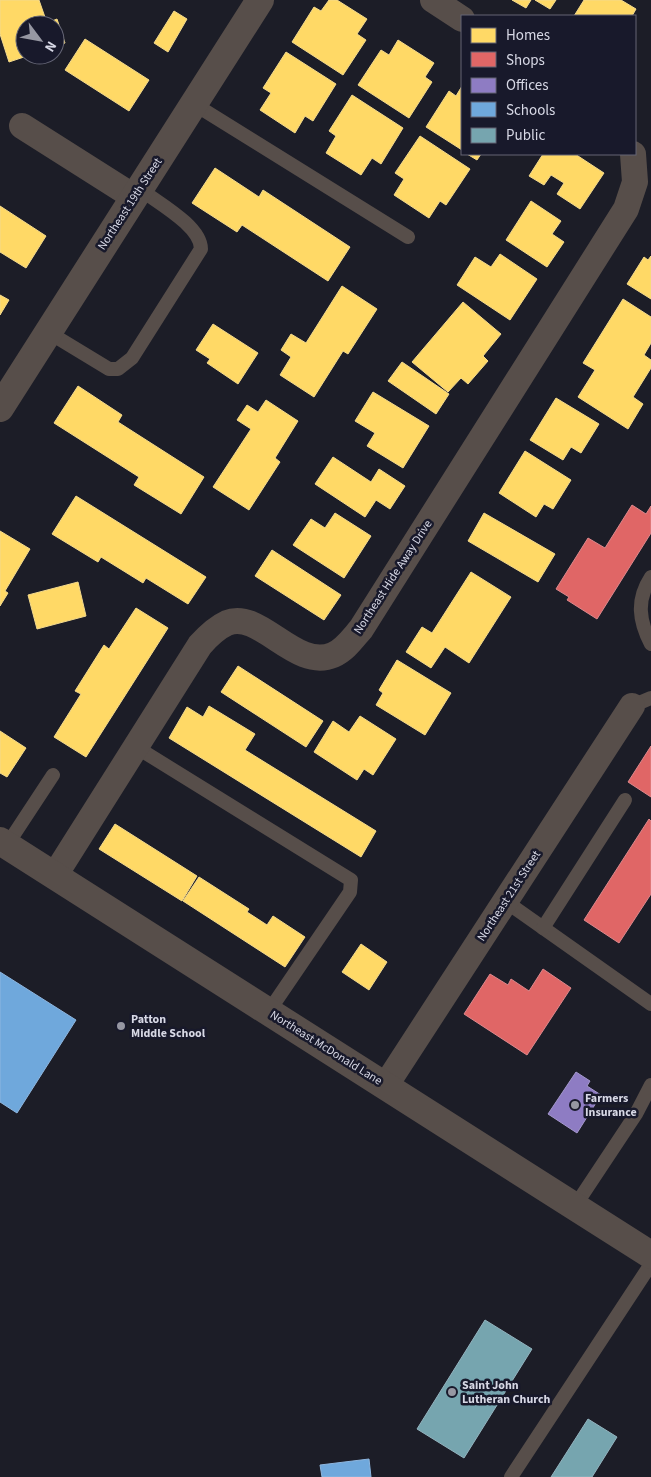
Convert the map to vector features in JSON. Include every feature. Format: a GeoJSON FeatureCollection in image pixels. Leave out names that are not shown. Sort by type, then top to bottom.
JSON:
{"type":"FeatureCollection","features":[{"type":"Feature","properties":{"kind":"street","name":"Northeast 19th Street"},"geometry":{"type":"LineString","coordinates":[[0,408],[260,0]]}},
{"type":"Feature","properties":{"kind":"street"},"geometry":{"type":"LineString","coordinates":[[433,0],[461,18]]}},
{"type":"Feature","properties":{"kind":"street"},"geometry":{"type":"LineString","coordinates":[[22,126],[137,193]]}},
{"type":"Feature","properties":{"kind":"street","name":"Northeast Hide Away Drive"},"geometry":{"type":"LineString","coordinates":[[55,875],[200,645],[212,632],[228,622],[239,621],[251,624],[299,653],[320,658],[334,655],[349,643],[366,620],[626,210],[635,182],[633,155]]}},
{"type":"Feature","properties":{"kind":"street","name":"Northeast 21st Street"},"geometry":{"type":"LineString","coordinates":[[386,1086],[505,902],[646,700]]}},
{"type":"Feature","properties":{"kind":"street","name":"Northeast McDonald Lane"},"geometry":{"type":"LineString","coordinates":[[4,843],[651,1255]]}},
{"type":"Feature","properties":{"kind":"lane"},"geometry":{"type":"LineString","coordinates":[[194,104],[408,237]]}},
{"type":"Feature","properties":{"kind":"lane"},"geometry":{"type":"LineString","coordinates":[[48,332],[109,369],[118,369],[127,364],[142,341],[200,249],[201,242],[194,229],[137,193]]}},
{"type":"Feature","properties":{"kind":"lane"},"geometry":{"type":"LineString","coordinates":[[651,577],[641,603],[642,626],[651,644]]}},
{"type":"Feature","properties":{"kind":"lane"},"geometry":{"type":"LineString","coordinates":[[136,747],[351,880],[350,892],[269,1011]]}},
{"type":"Feature","properties":{"kind":"lane"},"geometry":{"type":"LineString","coordinates":[[4,843],[53,775]]}},
{"type":"Feature","properties":{"kind":"lane"},"geometry":{"type":"LineString","coordinates":[[543,928],[625,800]]}},
{"type":"Feature","properties":{"kind":"lane"},"geometry":{"type":"LineString","coordinates":[[505,902],[651,1004]]}},
{"type":"Feature","properties":{"kind":"lane"},"geometry":{"type":"LineString","coordinates":[[575,1206],[636,1114],[651,1085]]}},
{"type":"Feature","properties":{"kind":"lane"},"geometry":{"type":"LineString","coordinates":[[511,1477],[651,1264]]}},
{"type":"Feature","properties":{"kind":"building: Homes"},"geometry":{"type":"Polygon","coordinates":[[[0,0],[39,0],[44,15],[15,15],[15,60],[9,62],[0,34],[0,0]]]}},
{"type":"Feature","properties":{"kind":"building: Homes"},"geometry":{"type":"Polygon","coordinates":[[[329,0],[337,0],[367,19],[357,34],[366,40],[343,75],[292,42],[314,7],[321,11],[329,0]]]}},
{"type":"Feature","properties":{"kind":"building: Homes"},"geometry":{"type":"Polygon","coordinates":[[[512,0],[531,0],[526,8],[512,0]]]}},
{"type":"Feature","properties":{"kind":"building: Homes"},"geometry":{"type":"Polygon","coordinates":[[[535,0],[556,0],[550,9],[535,0]]]}},
{"type":"Feature","properties":{"kind":"building: Homes"},"geometry":{"type":"Polygon","coordinates":[[[584,0],[621,0],[636,9],[633,15],[575,15],[584,0]]]}},
{"type":"Feature","properties":{"kind":"building: Homes"},"geometry":{"type":"Polygon","coordinates":[[[174,11],[187,19],[168,52],[154,43],[174,11]]]}},
{"type":"Feature","properties":{"kind":"building: Homes"},"geometry":{"type":"Polygon","coordinates":[[[85,39],[149,80],[129,111],[65,70],[85,39]]]}},
{"type":"Feature","properties":{"kind":"building: Homes"},"geometry":{"type":"Polygon","coordinates":[[[398,40],[434,63],[425,77],[432,82],[409,118],[358,85],[381,50],[389,55],[398,40]]]}},
{"type":"Feature","properties":{"kind":"building: Homes"},"geometry":{"type":"Polygon","coordinates":[[[286,52],[336,84],[313,121],[305,116],[295,133],[260,110],[271,93],[263,88],[286,52]]]}},
{"type":"Feature","properties":{"kind":"building: Homes"},"geometry":{"type":"Polygon","coordinates":[[[461,88],[461,149],[426,127],[449,91],[456,96],[461,88]]]}},
{"type":"Feature","properties":{"kind":"building: Homes"},"geometry":{"type":"Polygon","coordinates":[[[352,95],[403,128],[381,164],[372,158],[361,175],[326,153],[336,136],[329,131],[352,95]]]}},
{"type":"Feature","properties":{"kind":"building: Homes"},"geometry":{"type":"Polygon","coordinates":[[[420,136],[470,169],[446,205],[440,201],[429,218],[394,195],[404,179],[395,173],[420,136]]]}},
{"type":"Feature","properties":{"kind":"building: Homes"},"geometry":{"type":"Polygon","coordinates":[[[469,155],[480,155],[477,160],[469,155]]]}},
{"type":"Feature","properties":{"kind":"building: Homes"},"geometry":{"type":"Polygon","coordinates":[[[542,155],[577,155],[604,173],[580,209],[557,194],[564,183],[551,175],[544,185],[529,176],[542,155]]]}},
{"type":"Feature","properties":{"kind":"building: Homes"},"geometry":{"type":"Polygon","coordinates":[[[215,168],[259,197],[263,190],[350,247],[328,281],[242,225],[237,232],[192,203],[215,168]]]}},
{"type":"Feature","properties":{"kind":"building: Homes"},"geometry":{"type":"Polygon","coordinates":[[[531,201],[561,221],[552,234],[564,242],[547,267],[506,240],[531,201]]]}},
{"type":"Feature","properties":{"kind":"building: Homes"},"geometry":{"type":"Polygon","coordinates":[[[0,206],[46,236],[26,268],[0,252],[0,206]]]}},
{"type":"Feature","properties":{"kind":"building: Homes"},"geometry":{"type":"Polygon","coordinates":[[[500,254],[537,279],[510,320],[457,285],[475,257],[491,267],[500,254]]]}},
{"type":"Feature","properties":{"kind":"building: Homes"},"geometry":{"type":"Polygon","coordinates":[[[651,256],[651,299],[627,284],[644,257],[648,260],[651,256]]]}},
{"type":"Feature","properties":{"kind":"building: Homes"},"geometry":{"type":"Polygon","coordinates":[[[342,286],[377,309],[348,354],[343,351],[314,397],[280,375],[291,357],[281,350],[291,334],[306,343],[342,286]]]}},
{"type":"Feature","properties":{"kind":"building: Homes"},"geometry":{"type":"Polygon","coordinates":[[[0,295],[9,300],[0,315],[0,295]]]}},
{"type":"Feature","properties":{"kind":"building: Homes"},"geometry":{"type":"Polygon","coordinates":[[[623,299],[651,317],[651,343],[644,355],[651,360],[651,368],[633,397],[643,404],[628,429],[578,397],[595,370],[583,363],[623,299]]]}},
{"type":"Feature","properties":{"kind":"building: Homes"},"geometry":{"type":"Polygon","coordinates":[[[463,302],[501,334],[483,356],[488,361],[468,384],[461,378],[448,392],[412,362],[463,302]]]}},
{"type":"Feature","properties":{"kind":"building: Homes"},"geometry":{"type":"Polygon","coordinates":[[[213,324],[258,353],[238,384],[207,363],[210,359],[196,350],[213,324]]]}},
{"type":"Feature","properties":{"kind":"building: Homes"},"geometry":{"type":"Polygon","coordinates":[[[402,362],[449,394],[436,414],[388,381],[402,362]]]}},
{"type":"Feature","properties":{"kind":"building: Homes"},"geometry":{"type":"Polygon","coordinates":[[[78,386],[122,415],[118,422],[204,477],[181,514],[134,485],[139,477],[54,423],[78,386]]]}},
{"type":"Feature","properties":{"kind":"building: Homes"},"geometry":{"type":"Polygon","coordinates":[[[373,392],[429,426],[403,468],[367,446],[375,433],[355,421],[373,392]]]}},
{"type":"Feature","properties":{"kind":"building: Homes"},"geometry":{"type":"Polygon","coordinates":[[[556,398],[599,424],[581,453],[571,447],[563,460],[530,440],[556,398]]]}},
{"type":"Feature","properties":{"kind":"building: Homes"},"geometry":{"type":"Polygon","coordinates":[[[266,400],[298,421],[275,458],[280,462],[249,510],[213,487],[251,429],[237,420],[247,405],[258,412],[266,400]]]}},
{"type":"Feature","properties":{"kind":"building: Homes"},"geometry":{"type":"Polygon","coordinates":[[[525,451],[571,480],[553,509],[544,504],[536,517],[499,493],[525,451]]]}},
{"type":"Feature","properties":{"kind":"building: Homes"},"geometry":{"type":"Polygon","coordinates":[[[333,457],[371,482],[379,469],[405,486],[390,509],[376,500],[365,517],[315,484],[333,457]]]}},
{"type":"Feature","properties":{"kind":"building: Homes"},"geometry":{"type":"Polygon","coordinates":[[[76,496],[206,577],[188,604],[146,578],[143,583],[101,557],[98,562],[52,534],[76,496]]]}},
{"type":"Feature","properties":{"kind":"building: Homes"},"geometry":{"type":"Polygon","coordinates":[[[335,513],[371,536],[344,578],[293,545],[311,519],[325,528],[335,513]]]}},
{"type":"Feature","properties":{"kind":"building: Homes"},"geometry":{"type":"Polygon","coordinates":[[[484,513],[555,554],[538,582],[468,541],[484,513]]]}},
{"type":"Feature","properties":{"kind":"building: Homes"},"geometry":{"type":"Polygon","coordinates":[[[0,531],[30,549],[5,591],[8,593],[0,606],[0,531]]]}},
{"type":"Feature","properties":{"kind":"building: Homes"},"geometry":{"type":"Polygon","coordinates":[[[272,550],[341,595],[324,620],[255,576],[272,550]]]}},
{"type":"Feature","properties":{"kind":"building: Homes"},"geometry":{"type":"Polygon","coordinates":[[[471,572],[511,597],[469,663],[445,647],[431,668],[406,652],[422,627],[432,633],[471,572]]]}},
{"type":"Feature","properties":{"kind":"building: Homes"},"geometry":{"type":"Polygon","coordinates":[[[78,582],[86,616],[37,629],[28,595],[78,582]]]}},
{"type":"Feature","properties":{"kind":"building: Homes"},"geometry":{"type":"Polygon","coordinates":[[[136,608],[168,628],[86,757],[54,737],[81,694],[75,691],[104,645],[109,649],[136,608]]]}},
{"type":"Feature","properties":{"kind":"building: Homes"},"geometry":{"type":"Polygon","coordinates":[[[397,660],[451,693],[425,735],[376,705],[383,693],[379,690],[397,660]]]}},
{"type":"Feature","properties":{"kind":"building: Homes"},"geometry":{"type":"Polygon","coordinates":[[[238,666],[323,721],[306,747],[221,692],[238,666]]]}},
{"type":"Feature","properties":{"kind":"building: Homes"},"geometry":{"type":"Polygon","coordinates":[[[209,706],[255,734],[245,750],[376,831],[361,857],[169,738],[187,707],[203,717],[209,706]]]}},
{"type":"Feature","properties":{"kind":"building: Homes"},"geometry":{"type":"Polygon","coordinates":[[[360,716],[396,739],[373,775],[364,769],[357,780],[314,752],[333,721],[349,732],[360,716]]]}},
{"type":"Feature","properties":{"kind":"building: Homes"},"geometry":{"type":"Polygon","coordinates":[[[0,731],[26,748],[7,777],[0,773],[0,731]]]}},
{"type":"Feature","properties":{"kind":"building: Homes"},"geometry":{"type":"Polygon","coordinates":[[[115,824],[197,876],[182,901],[99,849],[115,824]]]}},
{"type":"Feature","properties":{"kind":"building: Homes"},"geometry":{"type":"Polygon","coordinates":[[[199,877],[249,909],[247,912],[267,925],[273,916],[305,937],[285,967],[183,901],[199,877]]]}},
{"type":"Feature","properties":{"kind":"building: Homes"},"geometry":{"type":"Polygon","coordinates":[[[361,944],[387,962],[369,990],[342,972],[361,944]]]}},
{"type":"Feature","properties":{"kind":"building: Shops"},"geometry":{"type":"Polygon","coordinates":[[[632,505],[646,514],[651,506],[651,533],[597,619],[567,600],[569,597],[556,589],[588,538],[605,548],[632,505]]]}},
{"type":"Feature","properties":{"kind":"building: Shops"},"geometry":{"type":"Polygon","coordinates":[[[651,746],[651,797],[628,782],[651,746]]]}},
{"type":"Feature","properties":{"kind":"building: Shops"},"geometry":{"type":"Polygon","coordinates":[[[649,819],[651,821],[651,894],[619,943],[584,920],[649,819]]]}},
{"type":"Feature","properties":{"kind":"building: Shops"},"geometry":{"type":"Polygon","coordinates":[[[543,969],[571,988],[527,1055],[464,1014],[490,974],[508,985],[511,979],[529,991],[543,969]]]}},
{"type":"Feature","properties":{"kind":"building: Offices","name":"Farmers Insurance"},"geometry":{"type":"Polygon","coordinates":[[[576,1072],[590,1081],[587,1086],[601,1095],[577,1133],[548,1114],[576,1072]]]}},
{"type":"Feature","properties":{"kind":"building: Schools"},"geometry":{"type":"Polygon","coordinates":[[[0,972],[76,1020],[17,1113],[0,1102],[0,972]]]}},
{"type":"Feature","properties":{"kind":"building: Schools"},"geometry":{"type":"Polygon","coordinates":[[[369,1459],[371,1477],[322,1477],[320,1465],[369,1459]]]}},
{"type":"Feature","properties":{"kind":"building: Public"},"geometry":{"type":"Polygon","coordinates":[[[485,1320],[532,1349],[464,1458],[417,1429],[485,1320]]]}},
{"type":"Feature","properties":{"kind":"building: Public"},"geometry":{"type":"Polygon","coordinates":[[[588,1419],[617,1437],[592,1477],[551,1477],[588,1419]]]}},
{"type":"Feature","properties":{"kind":"place","name":"Patton Middle School"},"geometry":{"type":"Point","coordinates":[121,1026]}},
{"type":"Feature","properties":{"kind":"place","name":"Farmers Insurance"},"geometry":{"type":"Point","coordinates":[575,1105]}},
{"type":"Feature","properties":{"kind":"place","name":"Saint John Lutheran Church"},"geometry":{"type":"Point","coordinates":[452,1392]}}]}
